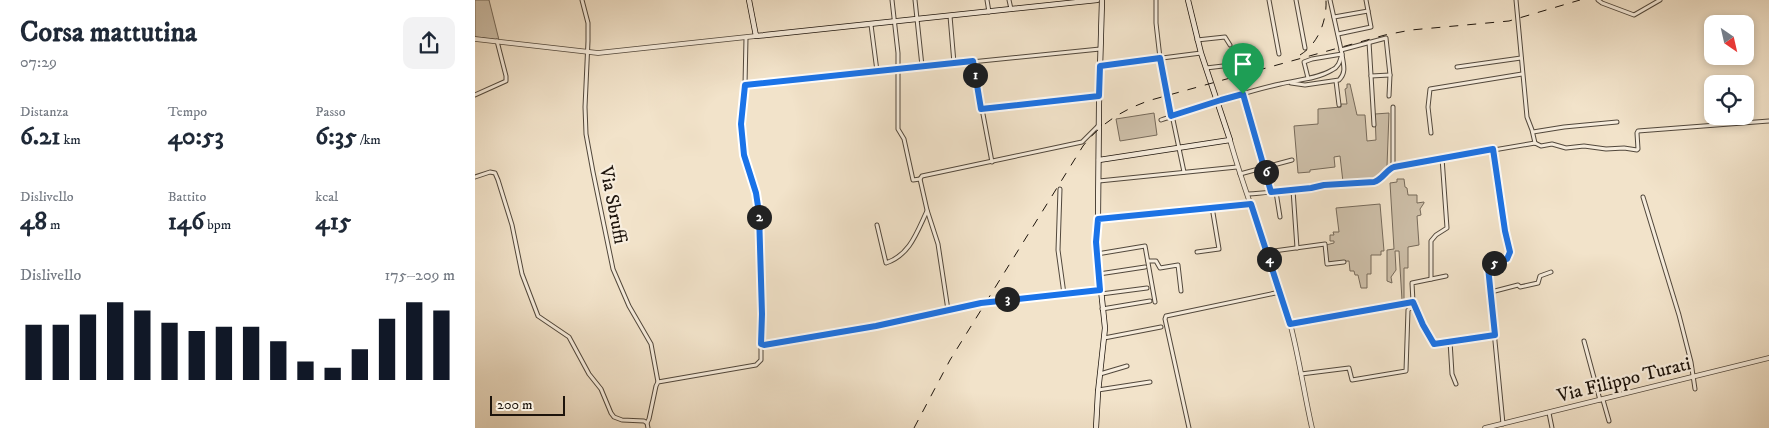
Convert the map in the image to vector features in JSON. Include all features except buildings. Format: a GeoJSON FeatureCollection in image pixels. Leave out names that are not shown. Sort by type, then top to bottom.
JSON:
{"type":"FeatureCollection","features":[{"type":"Feature","properties":{"kind":"main road"},"geometry":{"type":"LineString","coordinates":[[749,0],[756,36],[1097,0]]}},
{"type":"Feature","properties":{"kind":"main road"},"geometry":{"type":"LineString","coordinates":[[1096,428],[1104,338],[1097,254],[1102,0]]}},
{"type":"Feature","properties":{"kind":"main road"},"geometry":{"type":"LineString","coordinates":[[1099,160],[1230,140],[1197,40],[1188,0]]}},
{"type":"Feature","properties":{"kind":"street","name":"Via Sbruffi"},"geometry":{"type":"LineString","coordinates":[[582,0],[588,23],[586,134],[613,270],[629,306],[651,344],[658,382]]}},
{"type":"Feature","properties":{"kind":"street"},"geometry":{"type":"LineString","coordinates":[[892,0],[898,69],[898,129],[904,139],[913,180],[920,180]]}},
{"type":"Feature","properties":{"kind":"street"},"geometry":{"type":"LineString","coordinates":[[915,0],[922,66]]}},
{"type":"Feature","properties":{"kind":"street"},"geometry":{"type":"LineString","coordinates":[[987,0],[989,12]]}},
{"type":"Feature","properties":{"kind":"street"},"geometry":{"type":"LineString","coordinates":[[1009,0],[1011,10]]}},
{"type":"Feature","properties":{"kind":"street"},"geometry":{"type":"LineString","coordinates":[[1156,0],[1156,23],[1160,58],[1184,172]]}},
{"type":"Feature","properties":{"kind":"street"},"geometry":{"type":"LineString","coordinates":[[1269,0],[1279,54]]}},
{"type":"Feature","properties":{"kind":"street"},"geometry":{"type":"LineString","coordinates":[[1296,0],[1305,48]]}},
{"type":"Feature","properties":{"kind":"street"},"geometry":{"type":"LineString","coordinates":[[1288,82],[1305,84],[1336,81],[1341,79],[1344,74],[1338,34],[1330,0]]}},
{"type":"Feature","properties":{"kind":"street"},"geometry":{"type":"LineString","coordinates":[[1338,34],[1371,27],[1366,0]]}},
{"type":"Feature","properties":{"kind":"street"},"geometry":{"type":"LineString","coordinates":[[1516,0],[1527,117],[1535,143]]}},
{"type":"Feature","properties":{"kind":"street"},"geometry":{"type":"LineString","coordinates":[[1598,0],[1634,15],[1660,0]]}},
{"type":"Feature","properties":{"kind":"street"},"geometry":{"type":"LineString","coordinates":[[1334,17],[1368,11]]}},
{"type":"Feature","properties":{"kind":"street"},"geometry":{"type":"LineString","coordinates":[[950,16],[953,63]]}},
{"type":"Feature","properties":{"kind":"street"},"geometry":{"type":"LineString","coordinates":[[871,24],[877,71]]}},
{"type":"Feature","properties":{"kind":"street"},"geometry":{"type":"LineString","coordinates":[[475,39],[587,53],[617,52],[756,36]]}},
{"type":"Feature","properties":{"kind":"street"},"geometry":{"type":"LineString","coordinates":[[1197,40],[1225,37],[1230,46]]}},
{"type":"Feature","properties":{"kind":"street"},"geometry":{"type":"LineString","coordinates":[[648,428],[647,423],[658,382],[756,365],[761,360],[762,314],[759,213],[756,193],[744,155],[741,124],[745,85],[746,38]]}},
{"type":"Feature","properties":{"kind":"street"},"geometry":{"type":"LineString","coordinates":[[1308,78],[1304,62],[1386,38],[1390,75],[1389,96]]}},
{"type":"Feature","properties":{"kind":"street"},"geometry":{"type":"LineString","coordinates":[[475,95],[506,81],[497,41]]}},
{"type":"Feature","properties":{"kind":"street"},"geometry":{"type":"LineString","coordinates":[[1369,42],[1374,125]]}},
{"type":"Feature","properties":{"kind":"street"},"geometry":{"type":"LineString","coordinates":[[745,85],[1100,49]]}},
{"type":"Feature","properties":{"kind":"street"},"geometry":{"type":"LineString","coordinates":[[1161,120],[1216,101],[1331,71],[1339,64],[1341,52]]}},
{"type":"Feature","properties":{"kind":"street"},"geometry":{"type":"LineString","coordinates":[[1100,66],[1201,53]]}},
{"type":"Feature","properties":{"kind":"street"},"geometry":{"type":"LineString","coordinates":[[1457,67],[1521,58]]}},
{"type":"Feature","properties":{"kind":"street"},"geometry":{"type":"LineString","coordinates":[[973,61],[992,162]]}},
{"type":"Feature","properties":{"kind":"street"},"geometry":{"type":"LineString","coordinates":[[1206,68],[1240,64]]}},
{"type":"Feature","properties":{"kind":"street"},"geometry":{"type":"LineString","coordinates":[[1431,133],[1428,107],[1429,89],[1522,74]]}},
{"type":"Feature","properties":{"kind":"street"},"geometry":{"type":"LineString","coordinates":[[1371,76],[1390,75]]}},
{"type":"Feature","properties":{"kind":"street"},"geometry":{"type":"LineString","coordinates":[[1336,81],[1339,105]]}},
{"type":"Feature","properties":{"kind":"street"},"geometry":{"type":"LineString","coordinates":[[1243,94],[1280,217]]}},
{"type":"Feature","properties":{"kind":"street"},"geometry":{"type":"LineString","coordinates":[[981,109],[1099,96]]}},
{"type":"Feature","properties":{"kind":"street"},"geometry":{"type":"LineString","coordinates":[[1393,107],[1393,167]]}},
{"type":"Feature","properties":{"kind":"street"},"geometry":{"type":"LineString","coordinates":[[1533,132],[1617,122]]}},
{"type":"Feature","properties":{"kind":"street"},"geometry":{"type":"LineString","coordinates":[[1248,194],[1324,185],[1374,182],[1379,181],[1393,167],[1535,143],[1541,146],[1552,144],[1566,148],[1584,146],[1602,149],[1624,148],[1637,150],[1638,131],[1769,122]]}},
{"type":"Feature","properties":{"kind":"street"},"geometry":{"type":"LineString","coordinates":[[920,180],[922,176],[1082,142],[1099,125]]}},
{"type":"Feature","properties":{"kind":"street"},"geometry":{"type":"LineString","coordinates":[[1230,140],[1237,167],[1248,194],[1290,324],[1312,428]]}},
{"type":"Feature","properties":{"kind":"street"},"geometry":{"type":"LineString","coordinates":[[1493,149],[1505,231],[1510,252],[1507,259],[1489,266],[1503,424]]}},
{"type":"Feature","properties":{"kind":"street"},"geometry":{"type":"LineString","coordinates":[[1431,279],[1431,241],[1436,235],[1447,228],[1442,158]]}},
{"type":"Feature","properties":{"kind":"street"},"geometry":{"type":"LineString","coordinates":[[1240,174],[1291,160]]}},
{"type":"Feature","properties":{"kind":"street"},"geometry":{"type":"LineString","coordinates":[[1099,181],[1237,167]]}},
{"type":"Feature","properties":{"kind":"street"},"geometry":{"type":"LineString","coordinates":[[475,177],[490,172],[495,173],[512,225],[522,274],[538,316],[569,338],[589,374],[601,389],[614,416],[621,420],[647,423]]}},
{"type":"Feature","properties":{"kind":"street"},"geometry":{"type":"LineString","coordinates":[[920,180],[938,244],[948,310]]}},
{"type":"Feature","properties":{"kind":"street"},"geometry":{"type":"LineString","coordinates":[[1060,188],[1058,250],[1064,294]]}},
{"type":"Feature","properties":{"kind":"street"},"geometry":{"type":"LineString","coordinates":[[1293,190],[1297,248]]}},
{"type":"Feature","properties":{"kind":"street"},"geometry":{"type":"LineString","coordinates":[[1643,197],[1679,315],[1691,362],[1695,389]]}},
{"type":"Feature","properties":{"kind":"street"},"geometry":{"type":"LineString","coordinates":[[1098,219],[1251,204]]}},
{"type":"Feature","properties":{"kind":"street"},"geometry":{"type":"LineString","coordinates":[[1197,252],[1219,250],[1212,208]]}},
{"type":"Feature","properties":{"kind":"street"},"geometry":{"type":"LineString","coordinates":[[877,225],[886,263],[903,255],[915,237],[927,210]]}},
{"type":"Feature","properties":{"kind":"street"},"geometry":{"type":"LineString","coordinates":[[1267,252],[1325,244],[1327,264],[1344,262]]}},
{"type":"Feature","properties":{"kind":"street"},"geometry":{"type":"LineString","coordinates":[[1097,254],[1145,246],[1152,302],[1102,309]]}},
{"type":"Feature","properties":{"kind":"street"},"geometry":{"type":"LineString","coordinates":[[1148,261],[1156,261],[1160,268],[1178,265],[1181,290]]}},
{"type":"Feature","properties":{"kind":"street"},"geometry":{"type":"LineString","coordinates":[[1099,274],[1145,267]]}},
{"type":"Feature","properties":{"kind":"street"},"geometry":{"type":"LineString","coordinates":[[1491,292],[1518,285],[1520,287],[1538,283],[1539,276],[1551,272]]}},
{"type":"Feature","properties":{"kind":"street"},"geometry":{"type":"LineString","coordinates":[[1446,276],[1411,283],[1413,302],[1433,343],[1495,335]]}},
{"type":"Feature","properties":{"kind":"street"},"geometry":{"type":"LineString","coordinates":[[761,344],[854,330],[991,301],[1147,288]]}},
{"type":"Feature","properties":{"kind":"street"},"geometry":{"type":"LineString","coordinates":[[1189,428],[1165,319],[1166,316],[1280,292]]}},
{"type":"Feature","properties":{"kind":"street"},"geometry":{"type":"LineString","coordinates":[[1290,324],[1413,302]]}},
{"type":"Feature","properties":{"kind":"street"},"geometry":{"type":"LineString","coordinates":[[1300,374],[1349,368],[1352,380],[1406,371],[1408,310],[1415,306]]}},
{"type":"Feature","properties":{"kind":"street"},"geometry":{"type":"LineString","coordinates":[[1104,338],[1161,327]]}},
{"type":"Feature","properties":{"kind":"street"},"geometry":{"type":"LineString","coordinates":[[1450,341],[1452,374],[1456,384]]}},
{"type":"Feature","properties":{"kind":"street"},"geometry":{"type":"LineString","coordinates":[[1584,341],[1609,420]]}},
{"type":"Feature","properties":{"kind":"street","name":"Via Filippo Turati"},"geometry":{"type":"LineString","coordinates":[[1485,428],[1769,358]]}},
{"type":"Feature","properties":{"kind":"street"},"geometry":{"type":"LineString","coordinates":[[1100,374],[1127,366]]}},
{"type":"Feature","properties":{"kind":"street"},"geometry":{"type":"LineString","coordinates":[[1098,390],[1150,382]]}},
{"type":"Feature","properties":{"kind":"street"},"geometry":{"type":"LineString","coordinates":[[1549,413],[1553,428]]}},
{"type":"Feature","properties":{"kind":"shaded area"},"geometry":{"type":"Polygon","coordinates":[[[475,0],[489,0],[499,40],[475,37],[475,0]]]}},
{"type":"Feature","properties":{"kind":"shaded area"},"geometry":{"type":"Polygon","coordinates":[[[1347,84],[1350,84],[1357,115],[1365,115],[1367,141],[1376,140],[1375,114],[1389,113],[1387,166],[1376,180],[1343,182],[1340,156],[1334,157],[1335,167],[1298,173],[1294,126],[1318,124],[1318,109],[1341,107],[1341,104],[1347,104],[1345,89],[1347,84]]]}},
{"type":"Feature","properties":{"kind":"shaded area"},"geometry":{"type":"Polygon","coordinates":[[[1154,113],[1157,135],[1120,141],[1116,119],[1154,113]]]}},
{"type":"Feature","properties":{"kind":"shaded area"},"geometry":{"type":"Polygon","coordinates":[[[1397,179],[1404,179],[1408,195],[1417,195],[1417,203],[1424,202],[1420,209],[1421,215],[1417,216],[1419,245],[1408,247],[1408,268],[1404,268],[1404,300],[1402,300],[1399,251],[1395,251],[1396,270],[1391,277],[1392,283],[1387,281],[1387,250],[1394,249],[1390,183],[1397,182],[1397,179]]]}},
{"type":"Feature","properties":{"kind":"shaded area"},"geometry":{"type":"Polygon","coordinates":[[[1380,204],[1384,251],[1381,251],[1381,255],[1371,255],[1371,274],[1367,274],[1367,288],[1361,288],[1358,275],[1355,275],[1354,271],[1350,271],[1349,261],[1328,262],[1326,245],[1334,243],[1334,241],[1330,241],[1330,235],[1334,235],[1333,232],[1339,232],[1336,208],[1380,204]]]}},
{"type":"Feature","properties":{"kind":"railway"},"geometry":{"type":"LineString","coordinates":[[1300,55],[1312,45],[1320,31],[1325,16],[1326,0]]}},
{"type":"Feature","properties":{"kind":"railway"},"geometry":{"type":"LineString","coordinates":[[914,428],[950,360],[1083,146],[1097,130],[1114,118],[1151,100],[1385,35],[1411,30],[1509,21],[1580,0]]}},
{"type":"Feature","properties":{"kind":"route"},"geometry":{"type":"LineString","coordinates":[[1160,58],[1171,116],[1243,94],[1271,192],[1324,185],[1374,182],[1379,181],[1394,167],[1493,149],[1505,231],[1510,252],[1507,259],[1491,264],[1488,267],[1495,335],[1434,344],[1413,302],[1290,324],[1251,204],[1098,219],[1096,242],[1100,290],[981,303],[867,328],[761,344],[759,213],[756,193],[744,155],[741,124],[745,85],[973,61],[981,109],[1099,96],[1100,66],[1160,58]]}}]}
